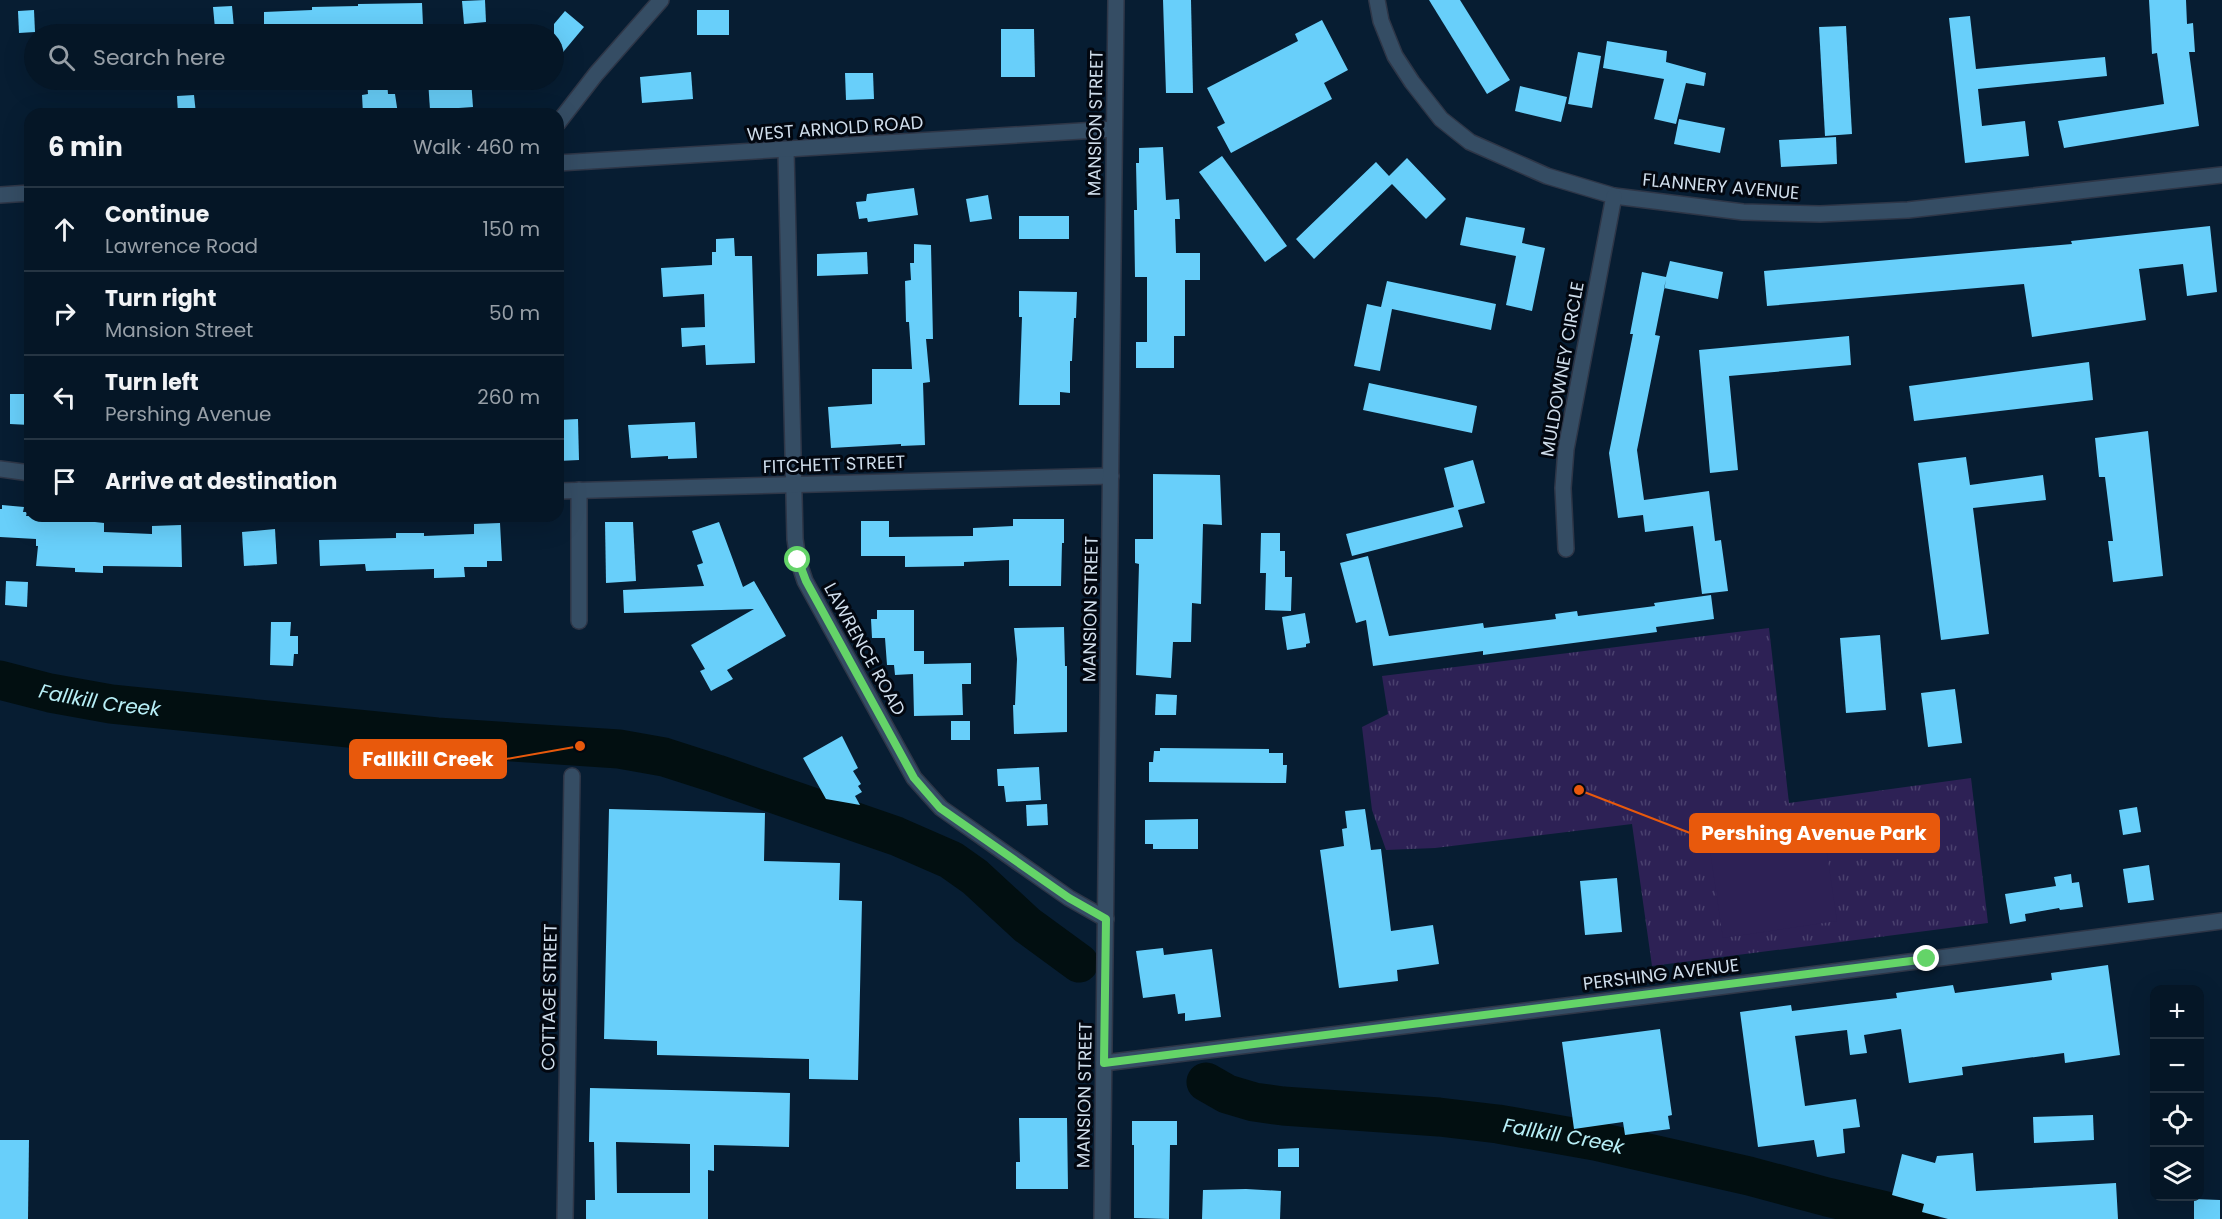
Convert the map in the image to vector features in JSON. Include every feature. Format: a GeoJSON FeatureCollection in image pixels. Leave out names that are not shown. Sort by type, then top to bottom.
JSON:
{"type":"FeatureCollection","features":[{"type":"Feature","properties":{"kind":"street"},"geometry":{"type":"LineString","coordinates":[[564,115],[596,74],[661,0]]}},
{"type":"Feature","properties":{"kind":"street","name":"MANSION STREET"},"geometry":{"type":"LineString","coordinates":[[1102,1219],[1116,0]]}},
{"type":"Feature","properties":{"kind":"street","name":"FLANNERY AVENUE"},"geometry":{"type":"LineString","coordinates":[[1377,0],[1381,21],[1395,56],[1441,119],[1470,142],[1547,176],[1614,196],[1743,212],[1820,214],[1908,210],[2222,175]]}},
{"type":"Feature","properties":{"kind":"street","name":"WEST ARNOLD ROAD"},"geometry":{"type":"LineString","coordinates":[[564,163],[786,151],[1114,129]]}},
{"type":"Feature","properties":{"kind":"street","name":"LAWRENCE ROAD"},"geometry":{"type":"LineString","coordinates":[[786,151],[795,538],[798,560],[806,581],[914,778],[940,808],[1069,898],[1106,919]]}},
{"type":"Feature","properties":{"kind":"street"},"geometry":{"type":"LineString","coordinates":[[0,195],[24,193]]}},
{"type":"Feature","properties":{"kind":"street","name":"MULDOWNEY CIRCLE"},"geometry":{"type":"LineString","coordinates":[[1566,549],[1563,488],[1566,449],[1614,196]]}},
{"type":"Feature","properties":{"kind":"street"},"geometry":{"type":"LineString","coordinates":[[0,469],[24,472]]}},
{"type":"Feature","properties":{"kind":"street","name":"FITCHETT STREET"},"geometry":{"type":"LineString","coordinates":[[564,491],[1111,476]]}},
{"type":"Feature","properties":{"kind":"street"},"geometry":{"type":"LineString","coordinates":[[579,490],[579,621]]}},
{"type":"Feature","properties":{"kind":"street","name":"COTTAGE STREET"},"geometry":{"type":"LineString","coordinates":[[565,1219],[572,776]]}},
{"type":"Feature","properties":{"kind":"street","name":"PERSHING AVENUE"},"geometry":{"type":"LineString","coordinates":[[1104,1063],[1687,991],[2222,921]]}},
{"type":"Feature","properties":{"kind":"green space"},"geometry":{"type":"Polygon","coordinates":[[[1769,628],[1789,803],[1971,778],[1988,923],[1652,966],[1632,824],[1435,848],[1386,850],[1372,810],[1362,727],[1388,714],[1382,676],[1769,628]]]}},
{"type":"Feature","properties":{"kind":"green space"},"geometry":{"type":"Polygon","coordinates":[[[1822,820],[1837,921],[1723,938],[1708,837],[1822,820]]]}},
{"type":"Feature","properties":{"kind":"building"},"geometry":{"type":"Polygon","coordinates":[[[485,0],[486,22],[464,24],[462,1],[485,0]]]}},
{"type":"Feature","properties":{"kind":"building"},"geometry":{"type":"Polygon","coordinates":[[[1163,0],[1191,0],[1193,93],[1166,93],[1163,0]]]}},
{"type":"Feature","properties":{"kind":"building"},"geometry":{"type":"Polygon","coordinates":[[[1429,0],[1460,0],[1510,80],[1487,94],[1429,0]]]}},
{"type":"Feature","properties":{"kind":"building"},"geometry":{"type":"Polygon","coordinates":[[[2149,0],[2186,0],[2187,24],[2193,23],[2195,52],[2189,52],[2199,126],[2064,148],[2058,121],[2164,104],[2157,53],[2152,54],[2149,0]]]}},
{"type":"Feature","properties":{"kind":"building"},"geometry":{"type":"Polygon","coordinates":[[[422,3],[423,24],[264,24],[264,12],[312,10],[312,7],[358,6],[358,4],[422,3]]]}},
{"type":"Feature","properties":{"kind":"building"},"geometry":{"type":"Polygon","coordinates":[[[232,6],[234,24],[215,24],[213,7],[232,6]]]}},
{"type":"Feature","properties":{"kind":"building"},"geometry":{"type":"Polygon","coordinates":[[[34,10],[35,24],[24,24],[24,33],[19,33],[18,11],[34,10]]]}},
{"type":"Feature","properties":{"kind":"building"},"geometry":{"type":"Polygon","coordinates":[[[697,10],[729,10],[729,35],[697,35],[697,10]]]}},
{"type":"Feature","properties":{"kind":"building"},"geometry":{"type":"Polygon","coordinates":[[[565,11],[584,27],[564,51],[564,24],[554,24],[565,11]]]}},
{"type":"Feature","properties":{"kind":"building"},"geometry":{"type":"Polygon","coordinates":[[[1970,16],[1976,69],[2105,57],[2107,76],[1978,89],[1982,126],[2025,121],[2029,156],[1965,163],[1949,18],[1970,16]]]}},
{"type":"Feature","properties":{"kind":"building"},"geometry":{"type":"Polygon","coordinates":[[[1322,20],[1348,70],[1324,83],[1332,99],[1231,153],[1217,127],[1225,123],[1207,88],[1298,41],[1295,34],[1322,20]]]}},
{"type":"Feature","properties":{"kind":"building"},"geometry":{"type":"Polygon","coordinates":[[[1846,26],[1852,134],[1825,136],[1819,27],[1846,26]]]}},
{"type":"Feature","properties":{"kind":"building"},"geometry":{"type":"Polygon","coordinates":[[[1001,29],[1034,29],[1035,77],[1001,77],[1001,29]]]}},
{"type":"Feature","properties":{"kind":"building"},"geometry":{"type":"Polygon","coordinates":[[[1607,41],[1667,51],[1666,62],[1706,73],[1704,86],[1686,83],[1676,124],[1654,119],[1664,79],[1603,68],[1607,41]]]}},
{"type":"Feature","properties":{"kind":"building"},"geometry":{"type":"Polygon","coordinates":[[[1578,52],[1601,56],[1592,108],[1568,104],[1578,52]]]}},
{"type":"Feature","properties":{"kind":"building"},"geometry":{"type":"Polygon","coordinates":[[[691,72],[693,99],[642,103],[640,77],[691,72]]]}},
{"type":"Feature","properties":{"kind":"building"},"geometry":{"type":"Polygon","coordinates":[[[845,73],[873,73],[874,99],[846,100],[845,73]]]}},
{"type":"Feature","properties":{"kind":"building"},"geometry":{"type":"Polygon","coordinates":[[[1520,86],[1567,97],[1561,122],[1515,111],[1520,86]]]}},
{"type":"Feature","properties":{"kind":"building"},"geometry":{"type":"Polygon","coordinates":[[[368,90],[388,90],[388,94],[395,94],[397,108],[363,108],[362,95],[368,94],[368,90]]]}},
{"type":"Feature","properties":{"kind":"building"},"geometry":{"type":"Polygon","coordinates":[[[429,90],[472,90],[473,107],[430,108],[429,90]]]}},
{"type":"Feature","properties":{"kind":"building"},"geometry":{"type":"Polygon","coordinates":[[[194,95],[195,108],[178,108],[177,96],[194,95]]]}},
{"type":"Feature","properties":{"kind":"building"},"geometry":{"type":"Polygon","coordinates":[[[1679,119],[1725,128],[1720,153],[1674,144],[1679,119]]]}},
{"type":"Feature","properties":{"kind":"building"},"geometry":{"type":"Polygon","coordinates":[[[1836,137],[1837,164],[1781,167],[1779,140],[1836,137]]]}},
{"type":"Feature","properties":{"kind":"building"},"geometry":{"type":"Polygon","coordinates":[[[1163,147],[1166,200],[1179,199],[1180,219],[1175,219],[1176,253],[1200,253],[1200,280],[1185,280],[1185,336],[1174,336],[1174,368],[1136,368],[1136,342],[1147,342],[1147,277],[1135,277],[1136,163],[1139,163],[1139,148],[1163,147]]]}},
{"type":"Feature","properties":{"kind":"building"},"geometry":{"type":"Polygon","coordinates":[[[1222,156],[1287,246],[1265,262],[1199,172],[1222,156]]]}},
{"type":"Feature","properties":{"kind":"building"},"geometry":{"type":"Polygon","coordinates":[[[1407,158],[1446,199],[1426,219],[1392,184],[1314,259],[1296,239],[1376,162],[1389,176],[1407,158]]]}},
{"type":"Feature","properties":{"kind":"building"},"geometry":{"type":"Polygon","coordinates":[[[914,188],[918,215],[868,222],[867,218],[859,219],[856,202],[866,201],[867,194],[914,188]]]}},
{"type":"Feature","properties":{"kind":"building"},"geometry":{"type":"Polygon","coordinates":[[[988,195],[992,219],[970,222],[966,199],[988,195]]]}},
{"type":"Feature","properties":{"kind":"building"},"geometry":{"type":"Polygon","coordinates":[[[1019,216],[1069,216],[1069,239],[1019,239],[1019,216]]]}},
{"type":"Feature","properties":{"kind":"building"},"geometry":{"type":"Polygon","coordinates":[[[1466,217],[1525,228],[1522,243],[1545,248],[1532,311],[1506,305],[1516,256],[1460,245],[1466,217]]]}},
{"type":"Feature","properties":{"kind":"building"},"geometry":{"type":"Polygon","coordinates":[[[2210,226],[2217,292],[2187,296],[2183,264],[2139,269],[2146,320],[2032,337],[2024,284],[1767,306],[1764,271],[2072,244],[2071,241],[2210,226]]]}},
{"type":"Feature","properties":{"kind":"building"},"geometry":{"type":"Polygon","coordinates":[[[734,238],[735,256],[752,256],[755,363],[706,365],[705,345],[682,347],[681,328],[705,327],[704,294],[663,297],[661,268],[712,265],[712,252],[716,252],[716,239],[734,238]]]}},
{"type":"Feature","properties":{"kind":"building"},"geometry":{"type":"Polygon","coordinates":[[[914,244],[931,245],[933,339],[926,339],[930,382],[923,383],[925,445],[831,448],[828,407],[872,404],[872,369],[912,369],[909,322],[906,322],[905,281],[911,280],[910,263],[914,263],[914,244]]]}},
{"type":"Feature","properties":{"kind":"building"},"geometry":{"type":"Polygon","coordinates":[[[867,252],[868,274],[817,276],[817,254],[867,252]]]}},
{"type":"Feature","properties":{"kind":"building"},"geometry":{"type":"Polygon","coordinates":[[[1670,261],[1723,272],[1718,299],[1664,288],[1655,335],[1660,336],[1637,450],[1644,500],[1709,491],[1715,541],[1721,540],[1728,591],[1702,594],[1693,526],[1645,532],[1643,515],[1618,518],[1609,453],[1633,334],[1630,334],[1642,272],[1666,277],[1670,261]]]}},
{"type":"Feature","properties":{"kind":"building"},"geometry":{"type":"Polygon","coordinates":[[[1387,281],[1496,304],[1491,330],[1392,309],[1380,371],[1354,366],[1367,304],[1381,307],[1387,281]]]}},
{"type":"Feature","properties":{"kind":"building"},"geometry":{"type":"Polygon","coordinates":[[[1019,291],[1077,292],[1072,361],[1070,361],[1070,393],[1060,392],[1060,405],[1019,405],[1022,317],[1019,317],[1019,291]]]}},
{"type":"Feature","properties":{"kind":"building"},"geometry":{"type":"Polygon","coordinates":[[[1849,336],[1851,365],[1729,376],[1738,470],[1710,473],[1699,350],[1849,336]]]}},
{"type":"Feature","properties":{"kind":"building"},"geometry":{"type":"Polygon","coordinates":[[[2089,362],[2093,400],[1914,421],[1909,386],[2089,362]]]}},
{"type":"Feature","properties":{"kind":"building"},"geometry":{"type":"Polygon","coordinates":[[[1369,383],[1477,406],[1472,433],[1363,410],[1369,383]]]}},
{"type":"Feature","properties":{"kind":"building"},"geometry":{"type":"Polygon","coordinates":[[[10,394],[24,394],[24,425],[10,424],[10,394]]]}},
{"type":"Feature","properties":{"kind":"building"},"geometry":{"type":"Polygon","coordinates":[[[578,419],[579,460],[564,461],[564,420],[578,419]]]}},
{"type":"Feature","properties":{"kind":"building"},"geometry":{"type":"Polygon","coordinates":[[[695,422],[697,458],[668,459],[668,456],[631,458],[628,425],[695,422]]]}},
{"type":"Feature","properties":{"kind":"building"},"geometry":{"type":"Polygon","coordinates":[[[2148,431],[2163,576],[2113,582],[2108,541],[2113,541],[2105,477],[2099,477],[2095,438],[2148,431]]]}},
{"type":"Feature","properties":{"kind":"building"},"geometry":{"type":"Polygon","coordinates":[[[1966,457],[1970,485],[2043,475],[2046,500],[1973,508],[1989,634],[1941,640],[1918,463],[1966,457]]]}},
{"type":"Feature","properties":{"kind":"building"},"geometry":{"type":"Polygon","coordinates":[[[1473,460],[1485,503],[1458,510],[1463,527],[1352,556],[1346,534],[1454,507],[1444,468],[1473,460]]]}},
{"type":"Feature","properties":{"kind":"building"},"geometry":{"type":"Polygon","coordinates":[[[1153,474],[1220,475],[1222,525],[1203,524],[1201,604],[1192,603],[1191,642],[1173,642],[1171,678],[1136,675],[1139,564],[1135,563],[1135,539],[1153,539],[1153,474]]]}},
{"type":"Feature","properties":{"kind":"building"},"geometry":{"type":"Polygon","coordinates":[[[2,505],[24,507],[24,522],[104,523],[104,532],[152,534],[152,526],[181,525],[182,567],[103,566],[103,573],[75,572],[75,568],[36,566],[38,546],[36,546],[36,539],[0,537],[0,509],[2,505]]]}},
{"type":"Feature","properties":{"kind":"building"},"geometry":{"type":"Polygon","coordinates":[[[1013,519],[1064,519],[1061,586],[1009,586],[1009,560],[964,562],[964,566],[905,567],[905,556],[861,556],[861,521],[889,521],[889,537],[973,536],[973,528],[1013,526],[1013,519]]]}},
{"type":"Feature","properties":{"kind":"building"},"geometry":{"type":"Polygon","coordinates":[[[605,522],[633,522],[636,581],[606,583],[605,522]]]}},
{"type":"Feature","properties":{"kind":"building"},"geometry":{"type":"Polygon","coordinates":[[[719,522],[743,587],[754,581],[786,636],[727,670],[733,679],[711,691],[700,671],[705,669],[691,645],[754,609],[624,613],[623,590],[704,586],[697,565],[703,563],[692,531],[719,522]]]}},
{"type":"Feature","properties":{"kind":"building"},"geometry":{"type":"Polygon","coordinates":[[[500,523],[502,561],[487,561],[487,567],[464,567],[465,577],[434,578],[434,569],[366,571],[365,564],[320,566],[319,540],[396,538],[396,533],[424,533],[424,536],[474,534],[474,524],[500,523]]]}},
{"type":"Feature","properties":{"kind":"building"},"geometry":{"type":"Polygon","coordinates":[[[275,529],[277,564],[244,566],[242,532],[275,529]]]}},
{"type":"Feature","properties":{"kind":"building"},"geometry":{"type":"Polygon","coordinates":[[[1261,533],[1280,533],[1280,551],[1285,551],[1285,577],[1292,577],[1291,611],[1265,610],[1266,573],[1260,573],[1261,533]]]}},
{"type":"Feature","properties":{"kind":"building"},"geometry":{"type":"Polygon","coordinates":[[[1368,556],[1389,636],[1483,623],[1484,628],[1556,619],[1555,614],[1577,611],[1578,616],[1655,606],[1654,603],[1711,595],[1714,619],[1656,627],[1657,632],[1483,655],[1483,651],[1373,666],[1366,620],[1356,623],[1340,563],[1368,556]]]}},
{"type":"Feature","properties":{"kind":"building"},"geometry":{"type":"Polygon","coordinates":[[[6,581],[28,582],[27,607],[5,605],[6,581]]]}},
{"type":"Feature","properties":{"kind":"building"},"geometry":{"type":"Polygon","coordinates":[[[877,610],[914,610],[914,651],[924,651],[924,664],[971,663],[971,684],[962,684],[963,715],[914,716],[913,674],[895,675],[894,665],[887,665],[885,638],[872,638],[871,619],[877,619],[877,610]]]}},
{"type":"Feature","properties":{"kind":"building"},"geometry":{"type":"Polygon","coordinates":[[[1305,613],[1310,643],[1306,644],[1306,647],[1287,650],[1282,617],[1305,613]]]}},
{"type":"Feature","properties":{"kind":"building"},"geometry":{"type":"Polygon","coordinates":[[[271,622],[291,622],[290,636],[298,636],[298,654],[294,654],[293,666],[270,665],[271,622]]]}},
{"type":"Feature","properties":{"kind":"building"},"geometry":{"type":"Polygon","coordinates":[[[1064,627],[1065,666],[1067,666],[1067,732],[1014,734],[1013,705],[1015,705],[1017,659],[1014,628],[1064,627]]]}},
{"type":"Feature","properties":{"kind":"building"},"geometry":{"type":"Polygon","coordinates":[[[1880,635],[1886,710],[1846,713],[1840,638],[1880,635]]]}},
{"type":"Feature","properties":{"kind":"building"},"geometry":{"type":"Polygon","coordinates":[[[1955,689],[1962,743],[1928,747],[1921,693],[1955,689]]]}},
{"type":"Feature","properties":{"kind":"building"},"geometry":{"type":"Polygon","coordinates":[[[1156,694],[1177,695],[1176,715],[1155,715],[1156,694]]]}},
{"type":"Feature","properties":{"kind":"building"},"geometry":{"type":"Polygon","coordinates":[[[951,721],[970,721],[970,740],[951,740],[951,721]]]}},
{"type":"Feature","properties":{"kind":"building"},"geometry":{"type":"Polygon","coordinates":[[[842,736],[858,768],[853,771],[861,784],[858,786],[862,792],[855,796],[860,805],[826,799],[803,758],[842,736]]]}},
{"type":"Feature","properties":{"kind":"building"},"geometry":{"type":"Polygon","coordinates":[[[1160,748],[1269,749],[1269,753],[1283,753],[1283,765],[1287,765],[1286,783],[1149,782],[1149,762],[1153,762],[1154,751],[1160,751],[1160,748]]]}},
{"type":"Feature","properties":{"kind":"building"},"geometry":{"type":"Polygon","coordinates":[[[1039,767],[1041,800],[1006,802],[1004,786],[998,786],[997,769],[1039,767]]]}},
{"type":"Feature","properties":{"kind":"building"},"geometry":{"type":"Polygon","coordinates":[[[1047,804],[1048,825],[1027,826],[1026,805],[1047,804]]]}},
{"type":"Feature","properties":{"kind":"building"},"geometry":{"type":"Polygon","coordinates":[[[2137,807],[2141,832],[2123,835],[2119,810],[2137,807]]]}},
{"type":"Feature","properties":{"kind":"building"},"geometry":{"type":"Polygon","coordinates":[[[609,809],[765,813],[764,861],[840,863],[839,900],[862,901],[858,1080],[809,1079],[809,1059],[657,1055],[657,1041],[604,1039],[609,809]]]}},
{"type":"Feature","properties":{"kind":"building"},"geometry":{"type":"Polygon","coordinates":[[[1365,809],[1371,850],[1381,849],[1391,931],[1433,925],[1439,964],[1397,970],[1398,981],[1339,988],[1320,850],[1344,846],[1342,829],[1347,828],[1345,811],[1365,809]]]}},
{"type":"Feature","properties":{"kind":"building"},"geometry":{"type":"Polygon","coordinates":[[[1198,819],[1198,849],[1153,849],[1153,844],[1145,844],[1145,820],[1198,819]]]}},
{"type":"Feature","properties":{"kind":"building"},"geometry":{"type":"Polygon","coordinates":[[[2149,865],[2154,900],[2128,903],[2123,869],[2149,865]]]}},
{"type":"Feature","properties":{"kind":"building"},"geometry":{"type":"Polygon","coordinates":[[[2071,874],[2072,883],[2079,882],[2083,907],[2060,910],[2059,908],[2025,914],[2026,921],[2010,924],[2005,894],[2056,886],[2054,877],[2071,874]]]}},
{"type":"Feature","properties":{"kind":"building"},"geometry":{"type":"Polygon","coordinates":[[[1617,878],[1622,932],[1585,935],[1580,881],[1617,878]]]}},
{"type":"Feature","properties":{"kind":"building"},"geometry":{"type":"Polygon","coordinates":[[[1163,948],[1164,955],[1212,949],[1221,1017],[1185,1021],[1185,1013],[1178,1014],[1175,994],[1143,998],[1136,951],[1163,948]]]}},
{"type":"Feature","properties":{"kind":"building"},"geometry":{"type":"Polygon","coordinates":[[[2108,965],[2120,1055],[2065,1063],[2064,1053],[1962,1067],[1963,1075],[1909,1083],[1901,1029],[1864,1035],[1867,1053],[1850,1055],[1847,1030],[1795,1036],[1805,1106],[1856,1099],[1860,1127],[1843,1129],[1845,1153],[1817,1157],[1814,1140],[1758,1147],[1740,1012],[1791,1005],[1792,1011],[1897,998],[1896,993],[1953,985],[1955,993],[2052,980],[2051,973],[2108,965]]]}},
{"type":"Feature","properties":{"kind":"building"},"geometry":{"type":"Polygon","coordinates":[[[1660,1029],[1672,1115],[1668,1116],[1670,1129],[1625,1135],[1623,1122],[1574,1129],[1562,1042],[1660,1029]]]}},
{"type":"Feature","properties":{"kind":"building"},"geometry":{"type":"Polygon","coordinates":[[[590,1088],[790,1093],[789,1147],[714,1145],[714,1171],[708,1170],[708,1219],[586,1219],[586,1200],[595,1200],[594,1142],[589,1142],[590,1088]],[[616,1142],[617,1193],[690,1193],[690,1144],[616,1142]]]}},
{"type":"Feature","properties":{"kind":"building"},"geometry":{"type":"Polygon","coordinates":[[[2093,1115],[2094,1140],[2034,1143],[2033,1117],[2093,1115]]]}},
{"type":"Feature","properties":{"kind":"building"},"geometry":{"type":"Polygon","coordinates":[[[1019,1118],[1067,1118],[1068,1189],[1016,1189],[1016,1162],[1020,1162],[1019,1118]]]}},
{"type":"Feature","properties":{"kind":"building"},"geometry":{"type":"Polygon","coordinates":[[[1132,1121],[1177,1121],[1177,1145],[1170,1145],[1169,1219],[1134,1218],[1132,1121]]]}},
{"type":"Feature","properties":{"kind":"building"},"geometry":{"type":"Polygon","coordinates":[[[0,1140],[29,1140],[28,1219],[0,1219],[0,1140]]]}},
{"type":"Feature","properties":{"kind":"building"},"geometry":{"type":"Polygon","coordinates":[[[1299,1148],[1299,1167],[1278,1167],[1278,1149],[1299,1148]]]}},
{"type":"Feature","properties":{"kind":"building"},"geometry":{"type":"Polygon","coordinates":[[[1973,1153],[1976,1191],[2116,1183],[2118,1219],[1948,1219],[1922,1212],[1924,1204],[1892,1195],[1902,1154],[1935,1163],[1937,1156],[1973,1153]]]}},
{"type":"Feature","properties":{"kind":"building"},"geometry":{"type":"Polygon","coordinates":[[[1203,1190],[1281,1191],[1280,1219],[1202,1219],[1203,1190]]]}},
{"type":"Feature","properties":{"kind":"building"},"geometry":{"type":"Polygon","coordinates":[[[2220,1200],[2220,1219],[2194,1219],[2194,1201],[2220,1200]]]}},
{"type":"Feature","properties":{"kind":"waterway","name":"Fallkill Creek"},"geometry":{"type":"LineString","coordinates":[[0,680],[50,693],[111,704],[437,737],[619,749],[664,757],[896,836],[951,860],[975,877],[1027,925],[1079,963]]}},
{"type":"Feature","properties":{"kind":"waterway","name":"Fallkill Creek"},"geometry":{"type":"LineString","coordinates":[[1206,1082],[1227,1094],[1254,1102],[1439,1117],[1498,1124],[1595,1141],[1749,1176],[1920,1219]]}},
{"type":"Feature","properties":{"kind":"place","name":"Fallkill Creek"},"geometry":{"type":"Point","coordinates":[580,746]}},
{"type":"Feature","properties":{"kind":"place","name":"Pershing Avenue Park"},"geometry":{"type":"Point","coordinates":[1579,790]}},
{"type":"Feature","properties":{"kind":"route"},"geometry":{"type":"LineString","coordinates":[[798,560],[806,581],[904,761],[927,794],[940,808],[1069,898],[1106,919],[1104,1063],[1927,959]]}}]}
